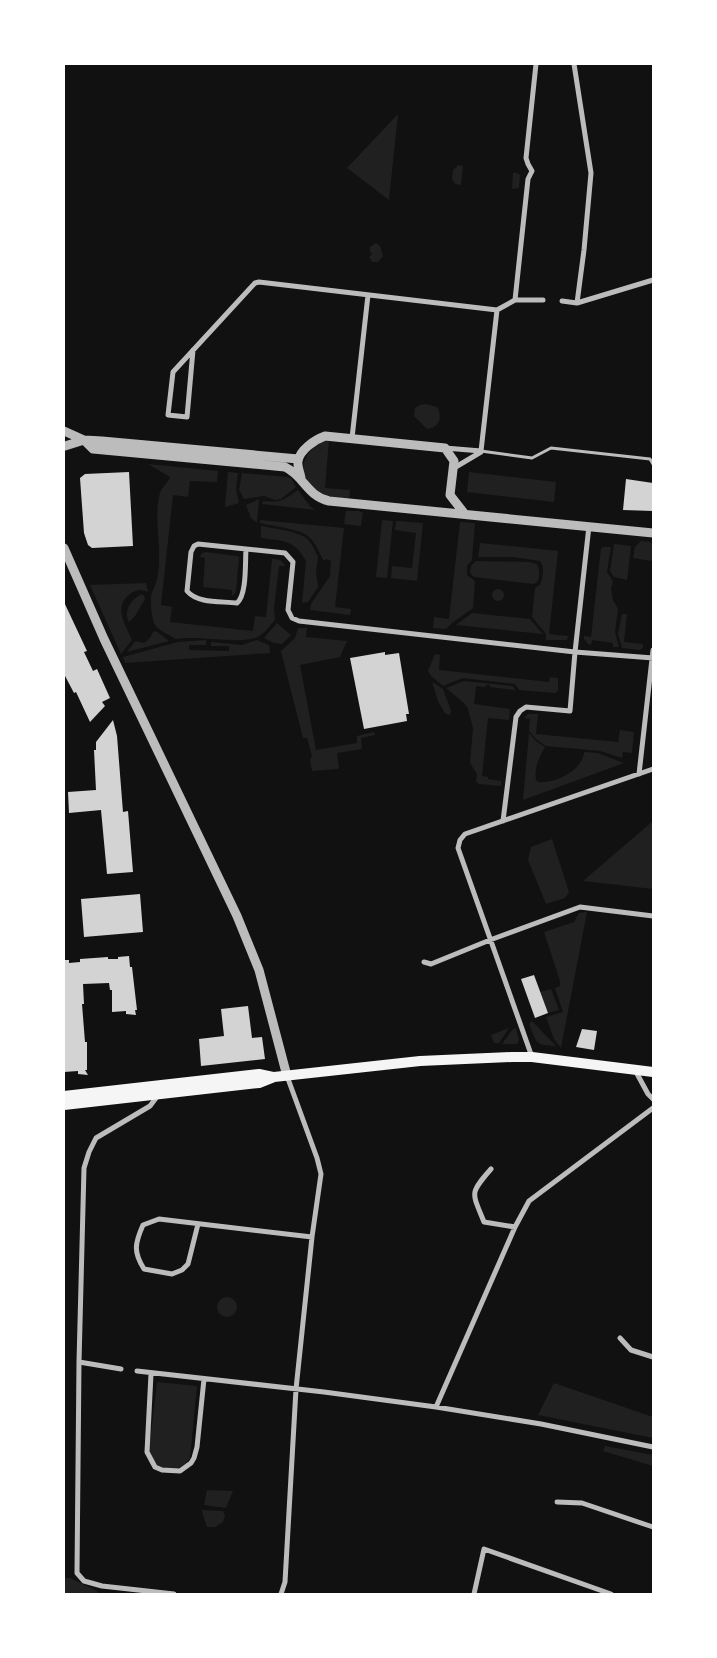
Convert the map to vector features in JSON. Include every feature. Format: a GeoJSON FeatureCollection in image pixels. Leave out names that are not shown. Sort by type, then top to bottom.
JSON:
{"type":"FeatureCollection","features":[{"type":"Feature","properties":{"kind":"main road"},"geometry":{"type":"LineString","coordinates":[[64,1096],[259,1083],[287,1076],[420,1061],[532,1057],[653,1072]]}},
{"type":"Feature","properties":{"kind":"main road"},"geometry":{"type":"LineString","coordinates":[[64,1105],[158,1090]]}},
{"type":"Feature","properties":{"kind":"street"},"geometry":{"type":"LineString","coordinates":[[514,300],[528,179],[532,171],[526,158],[536,64]]}},
{"type":"Feature","properties":{"kind":"street"},"geometry":{"type":"LineString","coordinates":[[574,64],[591,173],[578,303]]}},
{"type":"Feature","properties":{"kind":"street"},"geometry":{"type":"LineString","coordinates":[[562,301],[578,303],[653,280]]}},
{"type":"Feature","properties":{"kind":"street"},"geometry":{"type":"LineString","coordinates":[[193,350],[186,417],[168,415],[173,372],[193,350],[255,283],[263,281],[497,310],[514,300],[542,300]]}},
{"type":"Feature","properties":{"kind":"street"},"geometry":{"type":"LineString","coordinates":[[352,438],[368,295]]}},
{"type":"Feature","properties":{"kind":"street"},"geometry":{"type":"LineString","coordinates":[[482,451],[497,310]]}},
{"type":"Feature","properties":{"kind":"street"},"geometry":{"type":"LineString","coordinates":[[64,431],[84,440],[298,459]]}},
{"type":"Feature","properties":{"kind":"street"},"geometry":{"type":"LineString","coordinates":[[64,431],[67,438],[64,447]]}},
{"type":"Feature","properties":{"kind":"street"},"geometry":{"type":"LineString","coordinates":[[482,451],[325,436],[315,440],[298,459],[298,466],[302,479],[309,490],[320,499],[653,533]]}},
{"type":"Feature","properties":{"kind":"street"},"geometry":{"type":"LineString","coordinates":[[64,447],[84,440]]}},
{"type":"Feature","properties":{"kind":"street"},"geometry":{"type":"LineString","coordinates":[[84,440],[93,449],[285,467],[302,479]]}},
{"type":"Feature","properties":{"kind":"street"},"geometry":{"type":"LineString","coordinates":[[435,510],[450,495],[454,468],[452,458],[445,448]]}},
{"type":"Feature","properties":{"kind":"street"},"geometry":{"type":"LineString","coordinates":[[454,468],[482,451]]}},
{"type":"Feature","properties":{"kind":"street"},"geometry":{"type":"LineString","coordinates":[[450,495],[464,513]]}},
{"type":"Feature","properties":{"kind":"street"},"geometry":{"type":"LineString","coordinates":[[503,821],[516,717],[526,707],[570,711],[588,526]]}},
{"type":"Feature","properties":{"kind":"street"},"geometry":{"type":"LineString","coordinates":[[246,549],[243,594],[237,603],[198,599],[191,596],[187,591],[191,552],[194,546],[198,544],[285,553],[293,562],[288,610],[292,618],[299,621],[575,652],[653,658]]}},
{"type":"Feature","properties":{"kind":"street"},"geometry":{"type":"LineString","coordinates":[[64,548],[104,639],[237,916],[259,970],[287,1076],[321,1174],[312,1237],[296,1390],[286,1582],[281,1594]]}},
{"type":"Feature","properties":{"kind":"street"},"geometry":{"type":"LineString","coordinates":[[639,774],[653,650]]}},
{"type":"Feature","properties":{"kind":"street"},"geometry":{"type":"LineString","coordinates":[[532,1057],[458,848],[460,840],[465,834],[653,769]]}},
{"type":"Feature","properties":{"kind":"street"},"geometry":{"type":"LineString","coordinates":[[424,962],[431,964],[580,907],[653,916]]}},
{"type":"Feature","properties":{"kind":"street"},"geometry":{"type":"LineString","coordinates":[[635,1070],[648,1094],[653,1099]]}},
{"type":"Feature","properties":{"kind":"street"},"geometry":{"type":"LineString","coordinates":[[158,1090],[150,1106],[96,1138],[88,1152],[84,1168],[78,1362],[77,1573],[84,1582],[102,1586],[174,1594]]}},
{"type":"Feature","properties":{"kind":"street"},"geometry":{"type":"LineString","coordinates":[[436,1407],[515,1226],[529,1201],[653,1108]]}},
{"type":"Feature","properties":{"kind":"street"},"geometry":{"type":"LineString","coordinates":[[491,1169],[475,1187],[474,1199],[484,1222],[515,1226]]}},
{"type":"Feature","properties":{"kind":"street"},"geometry":{"type":"LineString","coordinates":[[198,1224],[188,1264],[182,1270],[172,1274],[144,1269],[136,1258],[137,1239],[143,1225],[159,1219],[312,1237]]}},
{"type":"Feature","properties":{"kind":"street"},"geometry":{"type":"LineString","coordinates":[[620,1338],[631,1350],[653,1357]]}},
{"type":"Feature","properties":{"kind":"street"},"geometry":{"type":"LineString","coordinates":[[78,1362],[121,1369]]}},
{"type":"Feature","properties":{"kind":"street"},"geometry":{"type":"LineString","coordinates":[[138,1371],[436,1407],[541,1424],[653,1447]]}},
{"type":"Feature","properties":{"kind":"street"},"geometry":{"type":"LineString","coordinates":[[151,1374],[146,1452],[155,1467],[162,1470],[180,1471],[191,1463],[194,1458],[197,1447],[204,1380]]}},
{"type":"Feature","properties":{"kind":"street"},"geometry":{"type":"LineString","coordinates":[[557,1502],[582,1503],[653,1527]]}},
{"type":"Feature","properties":{"kind":"street"},"geometry":{"type":"LineString","coordinates":[[474,1594],[484,1549],[611,1594]]}},
{"type":"Feature","properties":{"kind":"lane"},"geometry":{"type":"LineString","coordinates":[[482,451],[532,458],[551,448],[650,459],[653,464]]}},
{"type":"Feature","properties":{"kind":"shaded area"},"geometry":{"type":"Polygon","coordinates":[[[398,114],[389,200],[347,168],[398,114]]]}},
{"type":"Feature","properties":{"kind":"shaded area"},"geometry":{"type":"Polygon","coordinates":[[[458,165],[463,166],[461,185],[455,184],[452,179],[453,170],[458,165]]]}},
{"type":"Feature","properties":{"kind":"shaded area"},"geometry":{"type":"Polygon","coordinates":[[[513,173],[520,175],[519,188],[512,189],[513,173]]]}},
{"type":"Feature","properties":{"kind":"shaded area"},"geometry":{"type":"Polygon","coordinates":[[[376,243],[380,246],[383,256],[378,262],[372,262],[369,257],[372,254],[370,247],[376,243]]]}},
{"type":"Feature","properties":{"kind":"shaded area"},"geometry":{"type":"Polygon","coordinates":[[[426,404],[437,407],[440,415],[437,424],[427,429],[414,416],[415,408],[426,404]]]}},
{"type":"Feature","properties":{"kind":"shaded area"},"geometry":{"type":"Polygon","coordinates":[[[329,440],[325,488],[350,490],[349,500],[329,497],[318,492],[310,485],[306,478],[304,462],[308,455],[320,443],[329,440]]]}},
{"type":"Feature","properties":{"kind":"shaded area"},"geometry":{"type":"Polygon","coordinates":[[[148,464],[218,471],[217,482],[190,481],[188,497],[173,495],[161,605],[172,607],[170,622],[253,631],[255,616],[266,617],[272,559],[279,560],[285,566],[279,566],[274,608],[275,620],[258,637],[242,640],[176,639],[163,632],[154,623],[151,599],[159,564],[157,515],[161,491],[170,477],[148,464]]]}},
{"type":"Feature","properties":{"kind":"shaded area"},"geometry":{"type":"Polygon","coordinates":[[[228,472],[238,473],[236,489],[239,503],[225,507],[228,472]]]}},
{"type":"Feature","properties":{"kind":"shaded area"},"geometry":{"type":"Polygon","coordinates":[[[469,472],[556,482],[554,502],[467,492],[469,472]]]}},
{"type":"Feature","properties":{"kind":"shaded area"},"geometry":{"type":"Polygon","coordinates":[[[242,473],[288,477],[291,478],[296,487],[281,499],[275,500],[264,496],[244,499],[239,490],[242,473]]]}},
{"type":"Feature","properties":{"kind":"shaded area"},"geometry":{"type":"Polygon","coordinates":[[[298,490],[315,510],[262,504],[263,501],[274,502],[282,500],[298,490]]]}},
{"type":"Feature","properties":{"kind":"shaded area"},"geometry":{"type":"Polygon","coordinates":[[[259,499],[257,523],[251,518],[246,505],[259,499]]]}},
{"type":"Feature","properties":{"kind":"shaded area"},"geometry":{"type":"Polygon","coordinates":[[[346,511],[359,511],[363,513],[361,526],[344,524],[346,511]]]}},
{"type":"Feature","properties":{"kind":"shaded area"},"geometry":{"type":"Polygon","coordinates":[[[260,520],[344,528],[335,607],[351,609],[350,615],[310,610],[311,604],[330,576],[331,561],[326,559],[324,561],[314,542],[305,534],[260,523],[260,520]]]}},
{"type":"Feature","properties":{"kind":"shaded area"},"geometry":{"type":"Polygon","coordinates":[[[382,520],[393,521],[387,578],[376,577],[382,520]]]}},
{"type":"Feature","properties":{"kind":"shaded area"},"geometry":{"type":"Polygon","coordinates":[[[396,521],[423,523],[417,581],[391,578],[392,566],[412,568],[416,533],[395,530],[396,521]]]}},
{"type":"Feature","properties":{"kind":"shaded area"},"geometry":{"type":"Polygon","coordinates":[[[460,522],[475,523],[472,560],[467,566],[467,575],[475,581],[473,608],[446,629],[433,628],[434,617],[449,619],[460,522]]]}},
{"type":"Feature","properties":{"kind":"shaded area"},"geometry":{"type":"Polygon","coordinates":[[[261,526],[295,533],[305,537],[311,544],[318,557],[316,572],[318,587],[308,602],[302,603],[306,561],[297,549],[287,542],[261,538],[261,526]]]}},
{"type":"Feature","properties":{"kind":"shaded area"},"geometry":{"type":"Polygon","coordinates":[[[641,541],[651,542],[653,547],[652,561],[633,558],[635,547],[641,541]]]}},
{"type":"Feature","properties":{"kind":"shaded area"},"geometry":{"type":"Polygon","coordinates":[[[480,543],[558,551],[549,634],[568,636],[567,640],[546,640],[546,634],[532,617],[535,588],[540,585],[543,576],[543,567],[540,561],[513,557],[478,557],[480,543]]]}},
{"type":"Feature","properties":{"kind":"shaded area"},"geometry":{"type":"Polygon","coordinates":[[[614,544],[631,546],[627,580],[614,577],[610,571],[614,544]]]}},
{"type":"Feature","properties":{"kind":"shaded area"},"geometry":{"type":"Polygon","coordinates":[[[611,547],[607,572],[613,581],[611,589],[613,600],[618,609],[615,632],[619,647],[613,647],[613,643],[592,640],[591,645],[584,639],[584,636],[591,637],[601,548],[611,547]]]}},
{"type":"Feature","properties":{"kind":"shaded area"},"geometry":{"type":"Polygon","coordinates":[[[202,553],[239,557],[236,592],[232,596],[232,590],[203,587],[205,558],[200,557],[202,553]]]}},
{"type":"Feature","properties":{"kind":"shaded area"},"geometry":{"type":"Polygon","coordinates":[[[476,561],[529,562],[537,564],[539,578],[534,584],[474,577],[470,573],[471,566],[476,561]]]}},
{"type":"Feature","properties":{"kind":"shaded area"},"geometry":{"type":"Polygon","coordinates":[[[146,583],[148,592],[137,590],[130,594],[122,604],[122,616],[132,640],[121,654],[90,585],[146,583]]]}},
{"type":"Feature","properties":{"kind":"shaded area"},"geometry":{"type":"Polygon","coordinates":[[[496,589],[500,589],[504,595],[500,601],[496,601],[492,597],[492,593],[496,589]]]}},
{"type":"Feature","properties":{"kind":"shaded area"},"geometry":{"type":"Polygon","coordinates":[[[142,594],[145,599],[129,622],[127,614],[129,606],[134,599],[142,594]]]}},
{"type":"Feature","properties":{"kind":"shaded area"},"geometry":{"type":"Polygon","coordinates":[[[472,613],[530,619],[543,634],[456,625],[472,613]]]}},
{"type":"Feature","properties":{"kind":"shaded area"},"geometry":{"type":"Polygon","coordinates":[[[622,614],[627,614],[624,642],[643,644],[643,648],[640,650],[622,648],[618,634],[622,614]]]}},
{"type":"Feature","properties":{"kind":"shaded area"},"geometry":{"type":"Polygon","coordinates":[[[277,623],[291,635],[282,644],[274,643],[264,638],[277,623]]]}},
{"type":"Feature","properties":{"kind":"shaded area"},"geometry":{"type":"Polygon","coordinates":[[[298,628],[307,628],[306,637],[347,641],[340,657],[300,665],[316,750],[357,743],[357,736],[374,732],[375,735],[361,738],[362,749],[337,753],[339,768],[337,769],[312,771],[310,759],[312,756],[307,738],[303,738],[281,651],[295,638],[298,628]]]}},
{"type":"Feature","properties":{"kind":"shaded area"},"geometry":{"type":"Polygon","coordinates":[[[156,631],[169,641],[127,652],[135,641],[144,643],[156,631]]]}},
{"type":"Feature","properties":{"kind":"shaded area"},"geometry":{"type":"Polygon","coordinates":[[[206,640],[206,645],[189,645],[189,650],[229,651],[229,646],[211,646],[211,642],[242,645],[257,640],[269,645],[270,653],[125,663],[123,657],[178,642],[206,640]]]}},
{"type":"Feature","properties":{"kind":"shaded area"},"geometry":{"type":"Polygon","coordinates":[[[435,654],[440,655],[439,670],[549,682],[550,677],[558,678],[558,691],[555,693],[519,690],[515,684],[463,678],[443,686],[428,671],[435,654]]]}},
{"type":"Feature","properties":{"kind":"shaded area"},"geometry":{"type":"Polygon","coordinates":[[[464,681],[512,686],[515,689],[490,687],[490,685],[485,687],[476,686],[474,704],[510,709],[509,720],[488,718],[482,776],[501,781],[501,786],[479,784],[476,782],[477,774],[470,763],[473,728],[468,709],[464,703],[446,688],[464,681]]]}},
{"type":"Feature","properties":{"kind":"shaded area"},"geometry":{"type":"Polygon","coordinates":[[[432,682],[443,689],[451,711],[450,714],[448,715],[444,712],[432,682]]]}},
{"type":"Feature","properties":{"kind":"shaded area"},"geometry":{"type":"Polygon","coordinates":[[[528,714],[538,714],[536,734],[618,742],[620,730],[634,732],[632,753],[623,752],[622,758],[600,751],[546,746],[529,731],[530,719],[524,718],[528,714]]]}},
{"type":"Feature","properties":{"kind":"shaded area"},"geometry":{"type":"Polygon","coordinates":[[[529,733],[545,747],[536,767],[536,780],[538,782],[552,781],[567,775],[579,765],[584,752],[598,753],[624,763],[523,800],[529,733]]]}},
{"type":"Feature","properties":{"kind":"shaded area"},"geometry":{"type":"Polygon","coordinates":[[[653,821],[653,889],[583,881],[653,821]]]}},
{"type":"Feature","properties":{"kind":"shaded area"},"geometry":{"type":"Polygon","coordinates":[[[552,839],[569,892],[565,898],[546,904],[528,860],[531,847],[552,839]]]}},
{"type":"Feature","properties":{"kind":"shaded area"},"geometry":{"type":"Polygon","coordinates":[[[587,912],[561,1048],[554,1039],[546,1017],[563,1012],[555,988],[560,986],[560,981],[544,932],[574,922],[579,913],[587,912]]]}},
{"type":"Feature","properties":{"kind":"shaded area"},"geometry":{"type":"Polygon","coordinates":[[[551,989],[559,1010],[548,1013],[540,992],[551,989]]]}},
{"type":"Feature","properties":{"kind":"shaded area"},"geometry":{"type":"Polygon","coordinates":[[[532,1021],[556,1046],[537,1042],[529,1024],[532,1021]]]}},
{"type":"Feature","properties":{"kind":"shaded area"},"geometry":{"type":"Polygon","coordinates":[[[509,1028],[499,1043],[494,1043],[491,1035],[509,1028]]]}},
{"type":"Feature","properties":{"kind":"shaded area"},"geometry":{"type":"Polygon","coordinates":[[[516,1028],[519,1040],[517,1044],[502,1044],[513,1029],[516,1028]]]}},
{"type":"Feature","properties":{"kind":"shaded area"},"geometry":{"type":"Polygon","coordinates":[[[227,1297],[234,1300],[237,1307],[234,1314],[227,1317],[220,1314],[217,1307],[220,1300],[227,1297]]]}},
{"type":"Feature","properties":{"kind":"shaded area"},"geometry":{"type":"Polygon","coordinates":[[[157,1382],[197,1386],[190,1458],[177,1469],[161,1468],[155,1463],[149,1451],[157,1382]]]}},
{"type":"Feature","properties":{"kind":"shaded area"},"geometry":{"type":"Polygon","coordinates":[[[554,1383],[653,1417],[653,1438],[538,1415],[554,1383]]]}},
{"type":"Feature","properties":{"kind":"shaded area"},"geometry":{"type":"Polygon","coordinates":[[[605,1446],[653,1455],[653,1466],[603,1451],[605,1446]]]}},
{"type":"Feature","properties":{"kind":"shaded area"},"geometry":{"type":"Polygon","coordinates":[[[207,1490],[233,1491],[226,1508],[204,1505],[207,1490]]]}},
{"type":"Feature","properties":{"kind":"shaded area"},"geometry":{"type":"Polygon","coordinates":[[[202,1510],[223,1511],[225,1516],[223,1522],[215,1527],[207,1527],[202,1510]]]}},
{"type":"Feature","properties":{"kind":"shaded area"},"geometry":{"type":"Polygon","coordinates":[[[64,1578],[70,1578],[97,1591],[98,1594],[64,1594],[64,1578]]]}},
{"type":"Feature","properties":{"kind":"building"},"geometry":{"type":"Polygon","coordinates":[[[129,472],[133,546],[92,548],[88,545],[84,533],[80,478],[85,474],[129,472]]]}},
{"type":"Feature","properties":{"kind":"building"},"geometry":{"type":"Polygon","coordinates":[[[626,479],[653,483],[653,511],[623,510],[626,479]]]}},
{"type":"Feature","properties":{"kind":"building"},"geometry":{"type":"Polygon","coordinates":[[[64,602],[87,651],[84,652],[93,671],[97,669],[110,698],[102,702],[105,706],[90,722],[76,692],[74,693],[64,674],[64,602]]]}},
{"type":"Feature","properties":{"kind":"building"},"geometry":{"type":"Polygon","coordinates":[[[385,652],[385,655],[399,653],[409,714],[406,714],[407,721],[364,729],[350,658],[385,652]]]}},
{"type":"Feature","properties":{"kind":"building"},"geometry":{"type":"Polygon","coordinates":[[[113,720],[117,736],[123,812],[128,811],[133,872],[107,874],[101,810],[69,813],[68,792],[96,790],[94,750],[96,750],[96,742],[113,720]]]}},
{"type":"Feature","properties":{"kind":"building"},"geometry":{"type":"Polygon","coordinates":[[[140,894],[143,932],[84,937],[81,899],[140,894]]]}},
{"type":"Feature","properties":{"kind":"building"},"geometry":{"type":"Polygon","coordinates":[[[129,956],[130,967],[132,967],[136,1015],[126,1014],[126,1011],[112,1012],[112,990],[110,990],[109,983],[83,984],[84,1004],[82,1004],[85,1042],[87,1042],[87,1070],[85,1070],[88,1075],[78,1074],[78,1071],[64,1072],[64,960],[69,960],[69,963],[80,962],[80,959],[108,957],[108,959],[118,959],[118,957],[129,956]]]}},
{"type":"Feature","properties":{"kind":"building"},"geometry":{"type":"Polygon","coordinates":[[[534,975],[548,1013],[535,1018],[521,979],[534,975]]]}},
{"type":"Feature","properties":{"kind":"building"},"geometry":{"type":"Polygon","coordinates":[[[248,1006],[252,1038],[262,1037],[265,1059],[201,1066],[199,1039],[224,1036],[221,1009],[248,1006]]]}},
{"type":"Feature","properties":{"kind":"building"},"geometry":{"type":"Polygon","coordinates":[[[582,1029],[597,1031],[594,1050],[576,1047],[582,1029]]]}}]}
